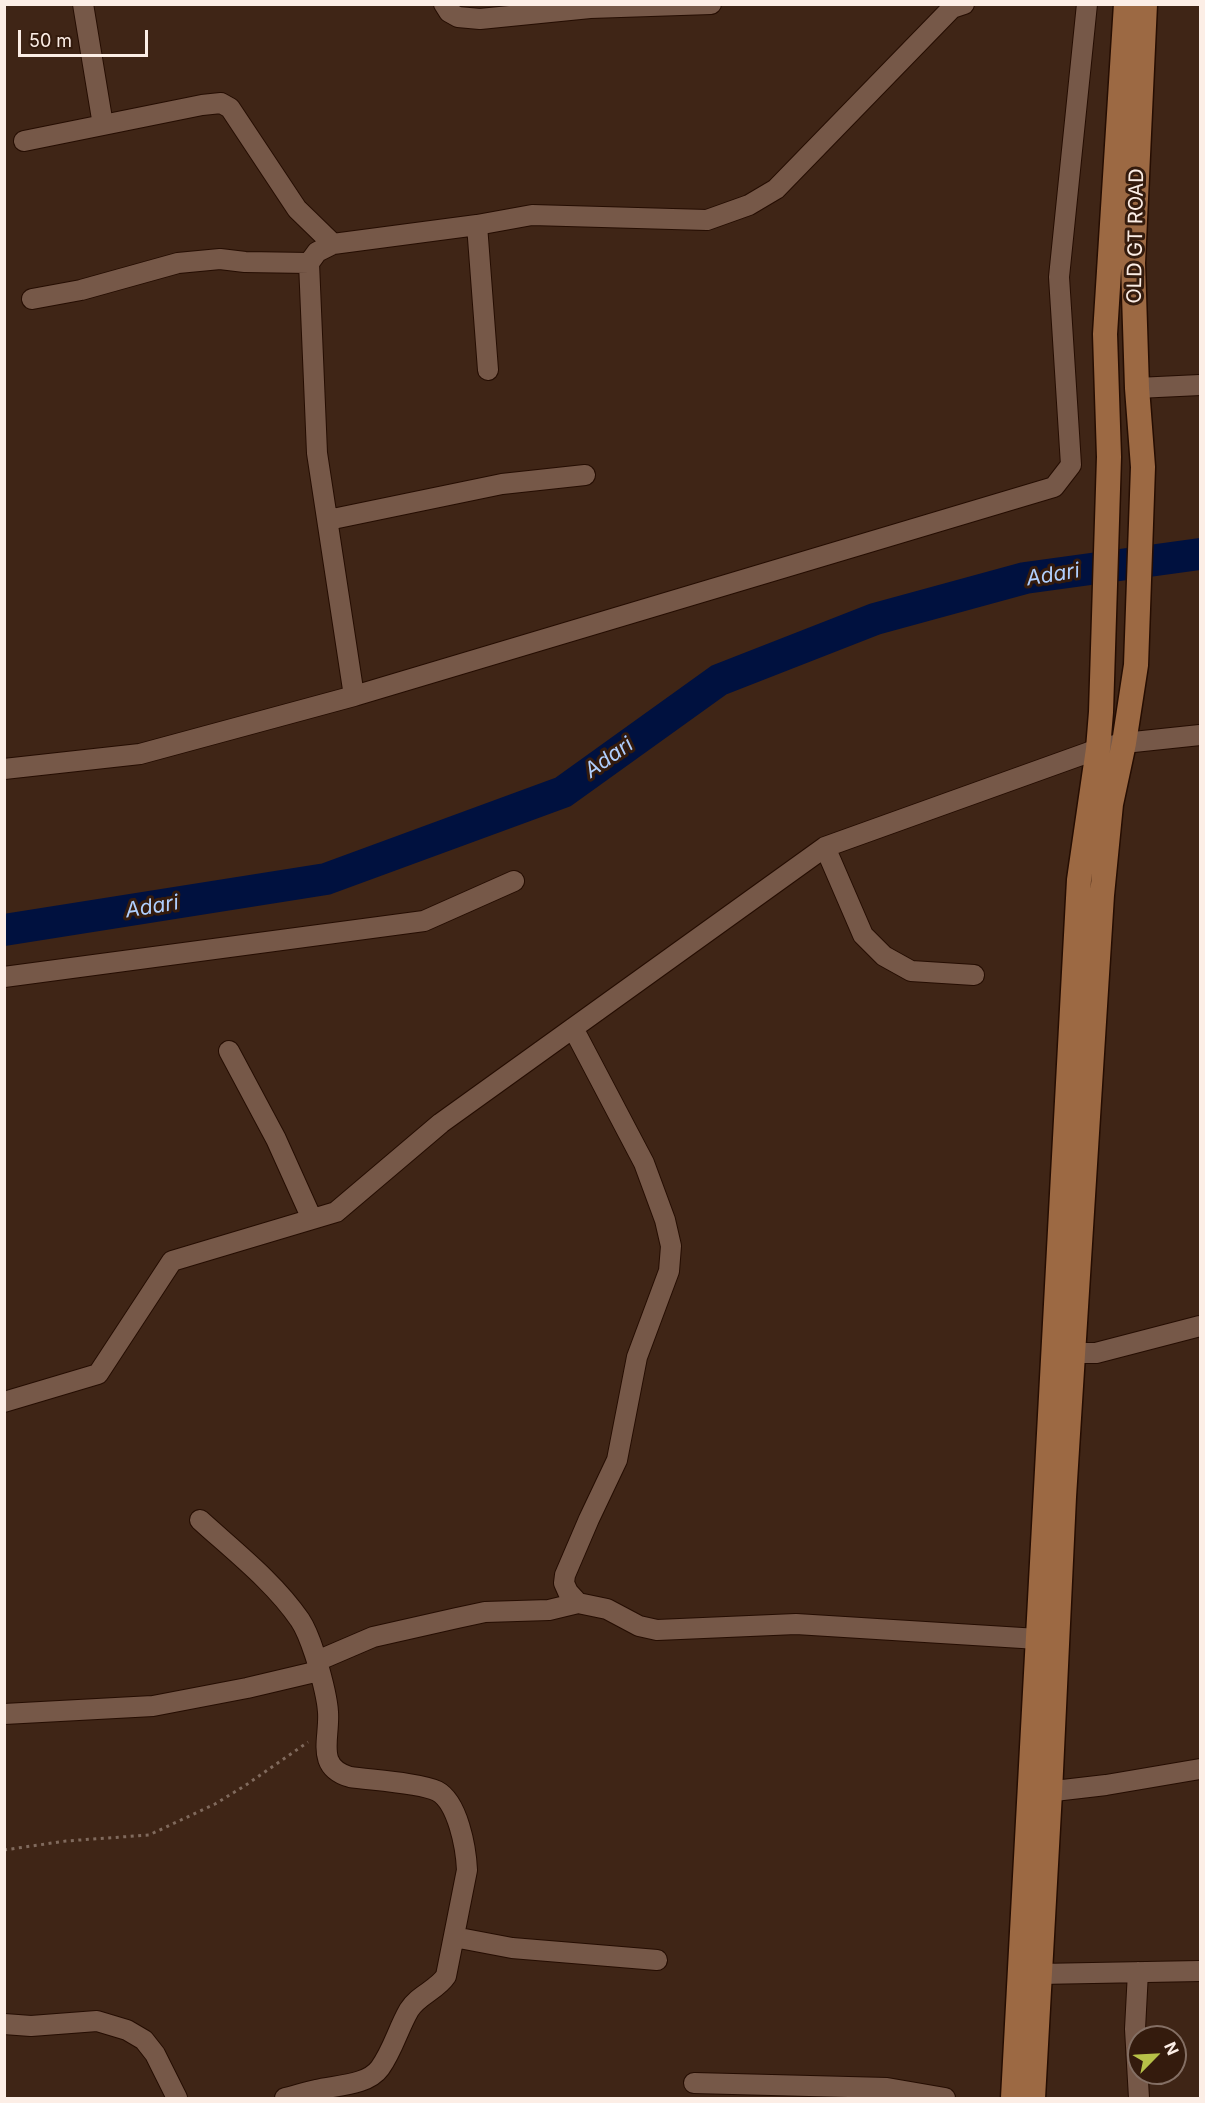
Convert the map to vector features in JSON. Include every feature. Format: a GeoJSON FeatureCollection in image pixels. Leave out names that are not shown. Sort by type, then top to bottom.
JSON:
{"type":"FeatureCollection","features":[{"type":"Feature","properties":{"kind":"main road","name":"OLD GT ROAD"},"geometry":{"type":"LineString","coordinates":[[1040,1793],[1038,1639],[1079,880],[1098,749],[1101,712],[1109,457],[1105,334],[1126,4]]}},
{"type":"Feature","properties":{"kind":"main road","name":"OLD GT ROAD"},"geometry":{"type":"LineString","coordinates":[[1040,1793],[1064,1497],[1102,895],[1111,804],[1124,743],[1136,665],[1143,467],[1137,388],[1133,264],[1145,4]]}},
{"type":"Feature","properties":{"kind":"main road"},"geometry":{"type":"LineString","coordinates":[[1033,2098],[1039,1974],[1040,1793]]}},
{"type":"Feature","properties":{"kind":"main road"},"geometry":{"type":"LineString","coordinates":[[1013,2098],[1040,1793]]}},
{"type":"Feature","properties":{"kind":"street"},"geometry":{"type":"LineString","coordinates":[[84,4],[103,125]]}},
{"type":"Feature","properties":{"kind":"street"},"geometry":{"type":"LineString","coordinates":[[444,4],[449,12],[458,17],[480,19],[590,8],[711,4]]}},
{"type":"Feature","properties":{"kind":"street"},"geometry":{"type":"LineString","coordinates":[[4,769],[140,754],[354,696],[1054,487],[1071,465],[1059,277],[1087,4]]}},
{"type":"Feature","properties":{"kind":"street"},"geometry":{"type":"LineString","coordinates":[[354,696],[317,453],[309,262],[317,252],[333,244],[477,225],[532,215],[707,220],[748,205],[776,189],[956,6]]}},
{"type":"Feature","properties":{"kind":"street"},"geometry":{"type":"LineString","coordinates":[[24,141],[221,103],[230,108],[241,122],[297,209],[333,244]]}},
{"type":"Feature","properties":{"kind":"street"},"geometry":{"type":"LineString","coordinates":[[477,225],[488,370]]}},
{"type":"Feature","properties":{"kind":"street"},"geometry":{"type":"LineString","coordinates":[[32,299],[81,290],[178,263],[220,259],[245,262],[309,262]]}},
{"type":"Feature","properties":{"kind":"street"},"geometry":{"type":"LineString","coordinates":[[1137,388],[1200,385]]}},
{"type":"Feature","properties":{"kind":"street"},"geometry":{"type":"LineString","coordinates":[[327,520],[502,484],[585,476]]}},
{"type":"Feature","properties":{"kind":"street"},"geometry":{"type":"LineString","coordinates":[[4,1402],[98,1374],[172,1262],[336,1212],[441,1123],[825,847],[1098,749],[1124,743],[1200,735]]}},
{"type":"Feature","properties":{"kind":"street"},"geometry":{"type":"LineString","coordinates":[[825,847],[863,935],[884,956],[911,970],[974,975]]}},
{"type":"Feature","properties":{"kind":"street"},"geometry":{"type":"LineString","coordinates":[[4,977],[424,921],[514,881]]}},
{"type":"Feature","properties":{"kind":"street"},"geometry":{"type":"LineString","coordinates":[[573,1028],[644,1164],[665,1220],[671,1246],[669,1271],[637,1357],[617,1460],[565,1575],[564,1583],[568,1592],[578,1603]]}},
{"type":"Feature","properties":{"kind":"street"},"geometry":{"type":"LineString","coordinates":[[229,1051],[276,1139],[312,1219]]}},
{"type":"Feature","properties":{"kind":"street"},"geometry":{"type":"LineString","coordinates":[[1073,1353],[1096,1353],[1200,1326]]}},
{"type":"Feature","properties":{"kind":"street"},"geometry":{"type":"LineString","coordinates":[[200,1520],[262,1577],[301,1622],[309,1637],[318,1666],[328,1710],[327,1759],[338,1774],[428,1788],[441,1794],[448,1802],[462,1834],[467,1853],[467,1870],[446,1976],[410,2009],[379,2071],[370,2077],[352,2083],[285,2098]]}},
{"type":"Feature","properties":{"kind":"street"},"geometry":{"type":"LineString","coordinates":[[4,1714],[153,1706],[247,1688],[318,1666],[374,1637],[485,1612],[549,1610],[578,1603],[607,1609],[639,1626],[657,1630],[796,1624],[1038,1639]]}},
{"type":"Feature","properties":{"kind":"street"},"geometry":{"type":"LineString","coordinates":[[1040,1793],[1106,1785],[1200,1769]]}},
{"type":"Feature","properties":{"kind":"street"},"geometry":{"type":"LineString","coordinates":[[454,1937],[512,1948],[657,1960]]}},
{"type":"Feature","properties":{"kind":"street"},"geometry":{"type":"LineString","coordinates":[[1039,1974],[1200,1971]]}},
{"type":"Feature","properties":{"kind":"street"},"geometry":{"type":"LineString","coordinates":[[1138,1972],[1135,2029],[1139,2098]]}},
{"type":"Feature","properties":{"kind":"street"},"geometry":{"type":"LineString","coordinates":[[4,2024],[31,2026],[97,2021],[127,2030],[144,2040],[155,2054],[177,2098]]}},
{"type":"Feature","properties":{"kind":"street"},"geometry":{"type":"LineString","coordinates":[[694,2083],[831,2092],[887,2088],[945,2098]]}},
{"type":"Feature","properties":{"kind":"path"},"geometry":{"type":"LineString","coordinates":[[4,1850],[66,1841],[149,1835],[215,1804],[327,1730]]}},
{"type":"Feature","properties":{"kind":"waterway","name":"Adari"},"geometry":{"type":"LineString","coordinates":[[4,930],[326,879],[563,792],[719,680],[875,619],[1025,578],[1200,554]]}}]}
